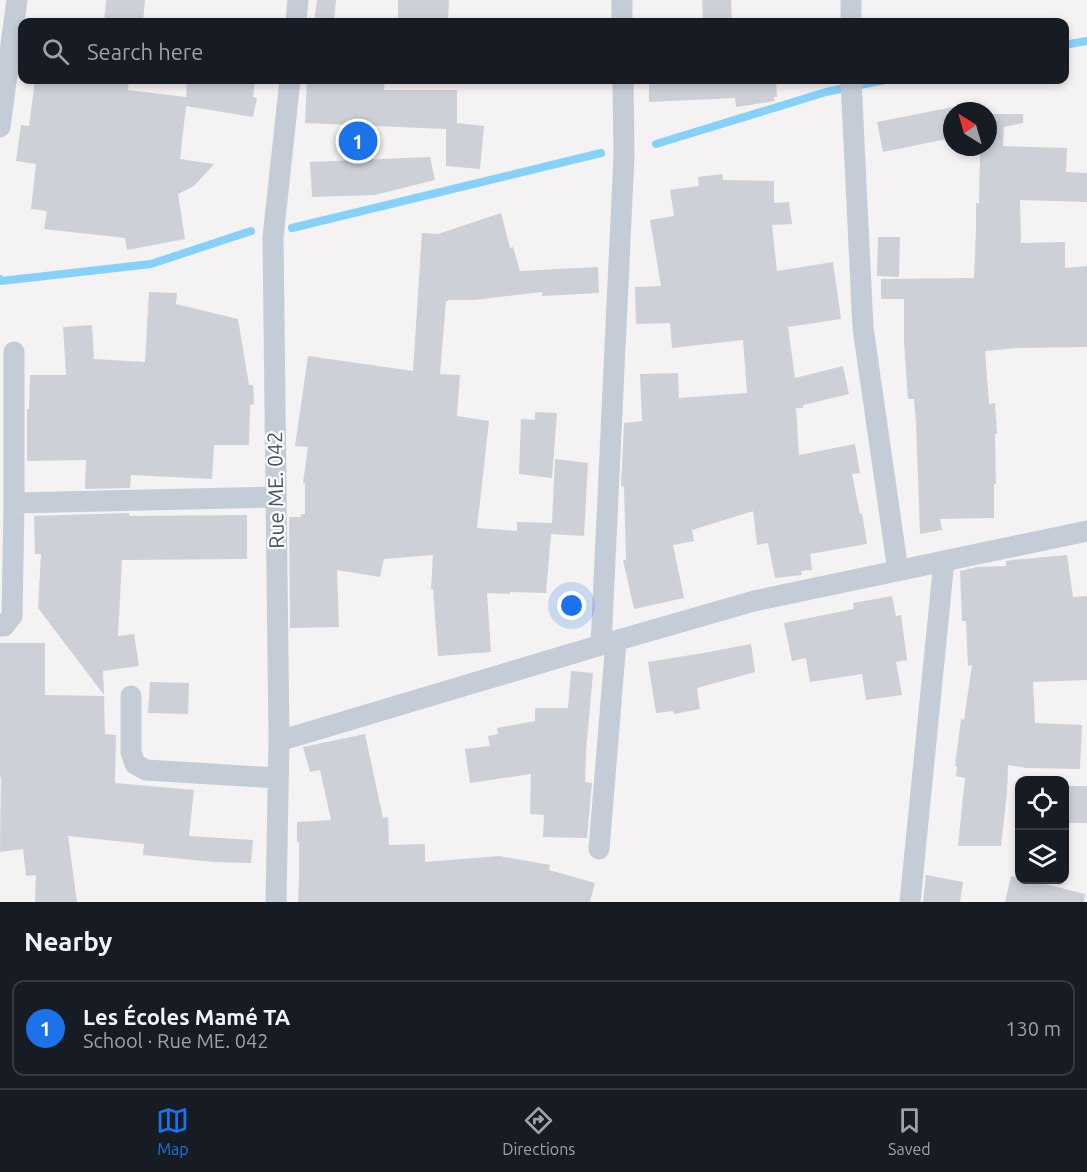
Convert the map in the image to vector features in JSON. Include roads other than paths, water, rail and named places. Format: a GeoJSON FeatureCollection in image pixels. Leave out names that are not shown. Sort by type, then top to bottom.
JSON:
{"type":"FeatureCollection","features":[{"type":"Feature","properties":{"kind":"street"},"geometry":{"type":"LineString","coordinates":[[0,127],[17,0]]}},
{"type":"Feature","properties":{"kind":"street"},"geometry":{"type":"LineString","coordinates":[[296,18],[298,0]]}},
{"type":"Feature","properties":{"kind":"street"},"geometry":{"type":"LineString","coordinates":[[622,0],[622,18]]}},
{"type":"Feature","properties":{"kind":"street"},"geometry":{"type":"LineString","coordinates":[[851,0],[851,18]]}},
{"type":"Feature","properties":{"kind":"street","name":"Rue ME. 042"},"geometry":{"type":"LineString","coordinates":[[276,902],[279,741],[273,237],[290,84]]}},
{"type":"Feature","properties":{"kind":"street"},"geometry":{"type":"LineString","coordinates":[[599,849],[624,156],[623,84]]}},
{"type":"Feature","properties":{"kind":"street"},"geometry":{"type":"LineString","coordinates":[[851,84],[863,327],[898,571]]}},
{"type":"Feature","properties":{"kind":"street"},"geometry":{"type":"LineString","coordinates":[[0,626],[4,626],[12,616],[14,352]]}},
{"type":"Feature","properties":{"kind":"street"},"geometry":{"type":"LineString","coordinates":[[14,503],[276,496]]}},
{"type":"Feature","properties":{"kind":"street"},"geometry":{"type":"LineString","coordinates":[[279,741],[754,601],[1087,531]]}},
{"type":"Feature","properties":{"kind":"street"},"geometry":{"type":"LineString","coordinates":[[910,902],[944,561]]}},
{"type":"Feature","properties":{"kind":"street"},"geometry":{"type":"LineString","coordinates":[[131,696],[130,752],[135,764],[146,770],[278,778]]}},
{"type":"Feature","properties":{"kind":"waterway"},"geometry":{"type":"LineString","coordinates":[[1069,44],[1087,41]]}},
{"type":"Feature","properties":{"kind":"waterway"},"geometry":{"type":"LineString","coordinates":[[656,144],[826,92],[865,84]]}},
{"type":"Feature","properties":{"kind":"waterway"},"geometry":{"type":"LineString","coordinates":[[292,228],[601,153]]}},
{"type":"Feature","properties":{"kind":"waterway"},"geometry":{"type":"LineString","coordinates":[[0,279],[1,281],[151,264],[251,231]]}},
{"type":"Feature","properties":{"kind":"place","name":"Les Écoles Mamé TA"},"geometry":{"type":"Point","coordinates":[358,141]}}]}
